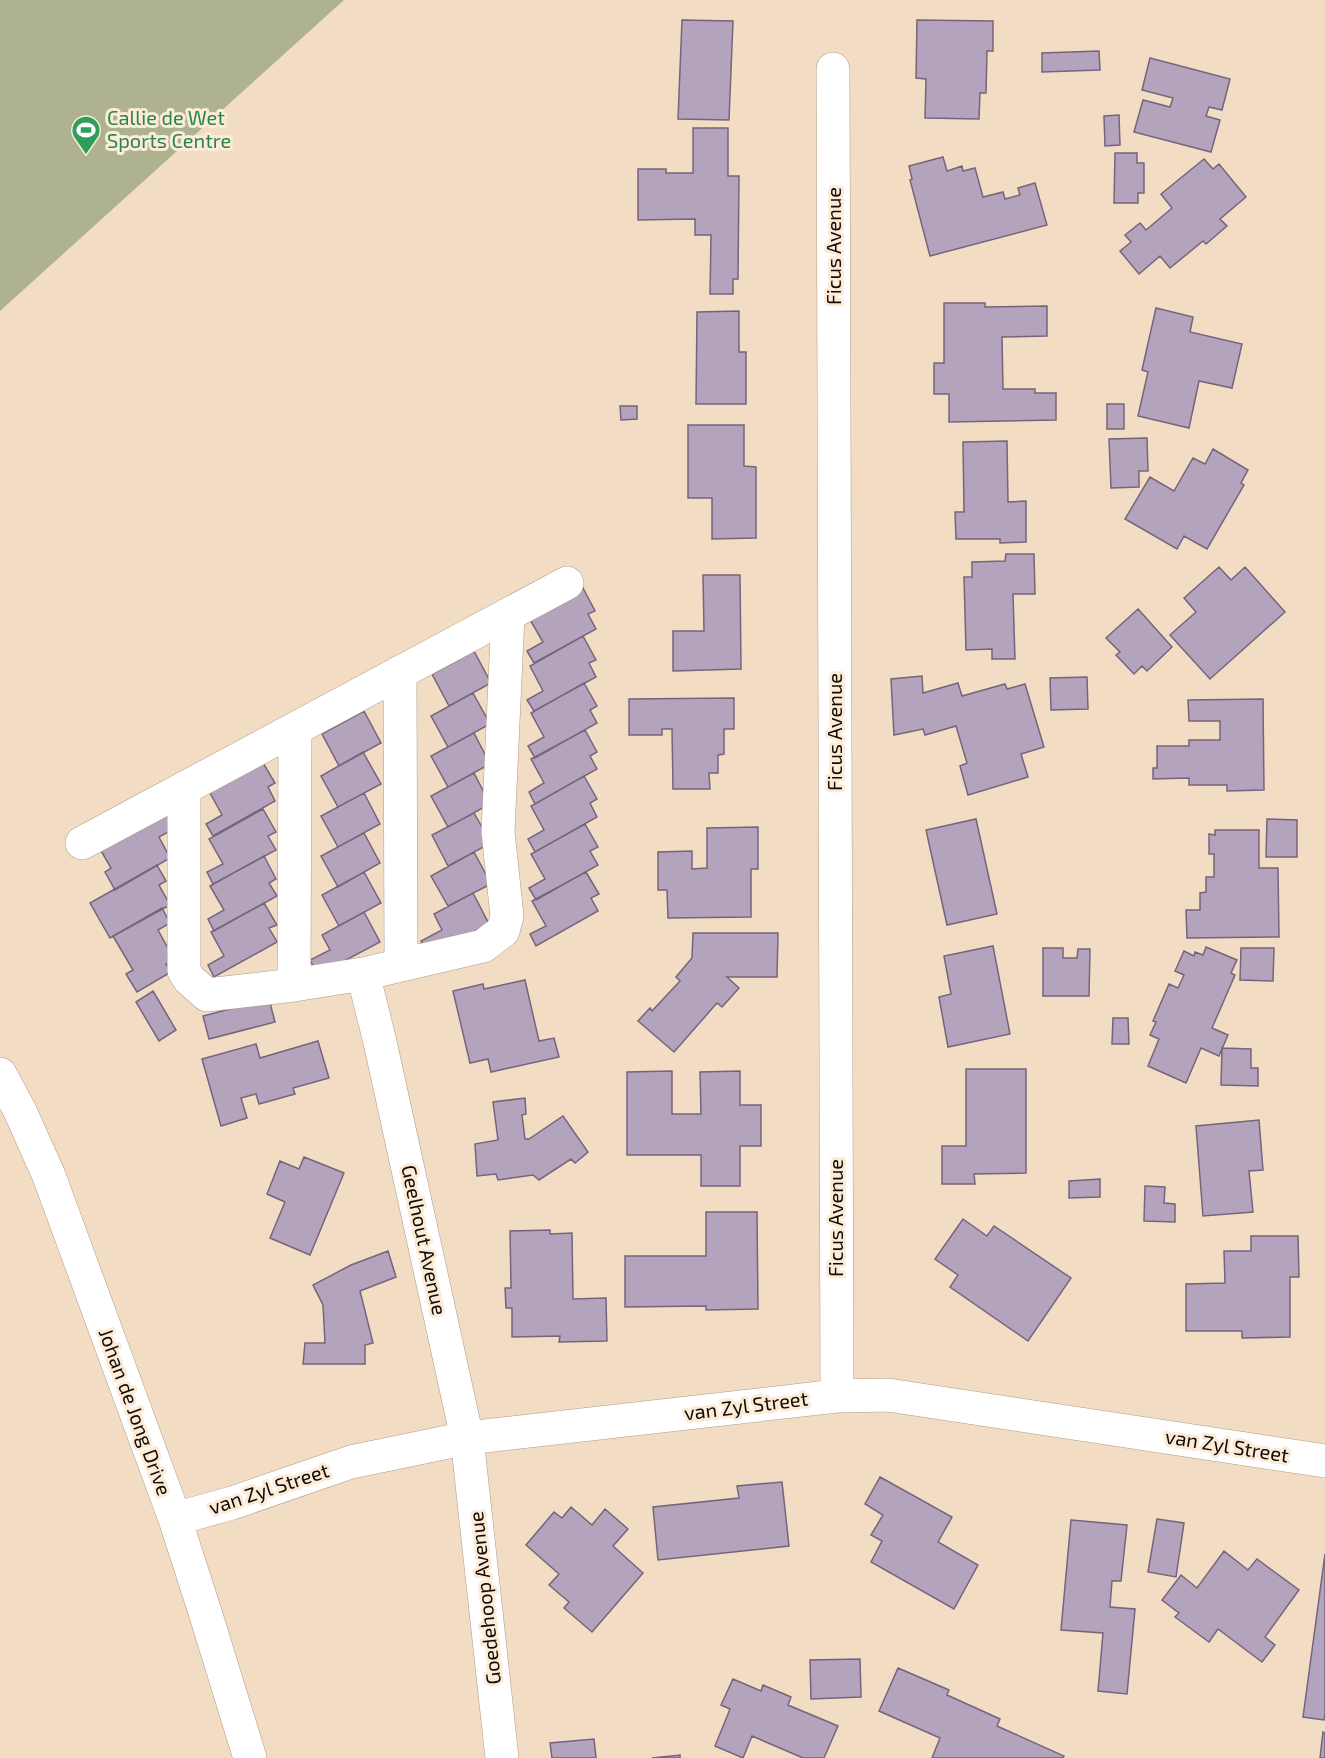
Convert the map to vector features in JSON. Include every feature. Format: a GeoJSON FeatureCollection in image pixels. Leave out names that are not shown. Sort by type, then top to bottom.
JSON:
{"type":"FeatureCollection","features":[{"type":"Feature","properties":{"kind":"street","name":"Ficus Avenue"},"geometry":{"type":"LineString","coordinates":[[833,69],[837,1396]]}},
{"type":"Feature","properties":{"kind":"street"},"geometry":{"type":"LineString","coordinates":[[82,843],[567,583]]}},
{"type":"Feature","properties":{"kind":"street"},"geometry":{"type":"LineString","coordinates":[[184,788],[184,971],[207,995],[363,974],[483,946],[503,931],[506,924],[498,832],[508,615]]}},
{"type":"Feature","properties":{"kind":"street"},"geometry":{"type":"LineString","coordinates":[[400,672],[401,965]]}},
{"type":"Feature","properties":{"kind":"street"},"geometry":{"type":"LineString","coordinates":[[294,985],[295,729]]}},
{"type":"Feature","properties":{"kind":"street","name":"Geelhout Avenue"},"geometry":{"type":"LineString","coordinates":[[363,974],[467,1438]]}},
{"type":"Feature","properties":{"kind":"street","name":"Johan de Jong Drive"},"geometry":{"type":"LineString","coordinates":[[0,1074],[20,1111],[49,1176],[175,1519],[250,1758]]}},
{"type":"Feature","properties":{"kind":"street","name":"van Zyl Street"},"geometry":{"type":"LineString","coordinates":[[175,1519],[232,1503],[351,1462],[467,1438],[837,1396],[888,1395],[1325,1461]]}},
{"type":"Feature","properties":{"kind":"street","name":"Goedehoop Avenue"},"geometry":{"type":"LineString","coordinates":[[467,1438],[502,1758]]}},
{"type":"Feature","properties":{"kind":"green space","name":"Callie de Wet Sports Centre"},"geometry":{"type":"Polygon","coordinates":[[[0,0],[344,0],[0,311],[0,0]]]}},
{"type":"Feature","properties":{"kind":"building"},"geometry":{"type":"Polygon","coordinates":[[[682,20],[733,21],[729,120],[678,119],[682,20]]]}},
{"type":"Feature","properties":{"kind":"building"},"geometry":{"type":"Polygon","coordinates":[[[917,20],[993,21],[993,51],[987,51],[986,93],[980,93],[979,119],[925,118],[926,79],[916,78],[917,20]]]}},
{"type":"Feature","properties":{"kind":"building"},"geometry":{"type":"Polygon","coordinates":[[[1099,51],[1100,70],[1042,72],[1042,53],[1099,51]]]}},
{"type":"Feature","properties":{"kind":"building"},"geometry":{"type":"Polygon","coordinates":[[[1150,58],[1230,79],[1222,110],[1209,107],[1206,116],[1220,120],[1211,152],[1134,132],[1143,100],[1170,107],[1173,98],[1142,90],[1150,58]]]}},
{"type":"Feature","properties":{"kind":"building"},"geometry":{"type":"Polygon","coordinates":[[[1119,115],[1120,145],[1105,146],[1104,116],[1119,115]]]}},
{"type":"Feature","properties":{"kind":"building"},"geometry":{"type":"Polygon","coordinates":[[[693,128],[728,128],[728,176],[739,176],[738,279],[733,279],[733,294],[710,294],[711,235],[695,235],[695,219],[638,220],[638,169],[666,169],[666,173],[693,173],[693,128]]]}},
{"type":"Feature","properties":{"kind":"building"},"geometry":{"type":"Polygon","coordinates":[[[1115,153],[1137,153],[1137,163],[1144,163],[1144,193],[1138,193],[1138,203],[1114,203],[1115,153]]]}},
{"type":"Feature","properties":{"kind":"building"},"geometry":{"type":"Polygon","coordinates":[[[943,157],[947,171],[962,166],[963,171],[975,168],[983,197],[1003,192],[1005,199],[1020,195],[1018,188],[1035,183],[1047,225],[930,256],[910,180],[912,179],[909,166],[943,157]]]}},
{"type":"Feature","properties":{"kind":"building"},"geometry":{"type":"Polygon","coordinates":[[[1204,159],[1213,169],[1219,164],[1246,197],[1220,219],[1227,226],[1206,244],[1203,241],[1170,268],[1160,256],[1139,274],[1120,251],[1131,242],[1125,235],[1140,223],[1146,230],[1172,208],[1161,194],[1204,159]]]}},
{"type":"Feature","properties":{"kind":"building"},"geometry":{"type":"Polygon","coordinates":[[[944,303],[985,303],[985,307],[1047,306],[1047,336],[1002,337],[1003,389],[1035,389],[1035,393],[1056,393],[1056,420],[949,422],[949,394],[934,394],[934,363],[944,363],[944,303]]]}},
{"type":"Feature","properties":{"kind":"building"},"geometry":{"type":"Polygon","coordinates":[[[1156,308],[1193,317],[1190,332],[1242,344],[1232,388],[1199,381],[1189,428],[1138,416],[1148,372],[1142,370],[1156,308]]]}},
{"type":"Feature","properties":{"kind":"building"},"geometry":{"type":"Polygon","coordinates":[[[739,311],[739,352],[746,352],[746,404],[696,404],[697,312],[739,311]]]}},
{"type":"Feature","properties":{"kind":"building"},"geometry":{"type":"Polygon","coordinates":[[[1107,404],[1124,404],[1124,429],[1107,429],[1107,404]]]}},
{"type":"Feature","properties":{"kind":"building"},"geometry":{"type":"Polygon","coordinates":[[[620,406],[637,406],[637,419],[621,420],[620,406]]]}},
{"type":"Feature","properties":{"kind":"building"},"geometry":{"type":"Polygon","coordinates":[[[688,425],[744,425],[744,466],[756,467],[756,538],[712,539],[712,498],[688,498],[688,425]]]}},
{"type":"Feature","properties":{"kind":"building"},"geometry":{"type":"Polygon","coordinates":[[[1147,438],[1148,471],[1139,471],[1139,487],[1111,488],[1109,439],[1147,438]]]}},
{"type":"Feature","properties":{"kind":"building"},"geometry":{"type":"Polygon","coordinates":[[[1007,441],[1008,502],[1026,501],[1026,542],[1000,543],[1000,539],[956,539],[955,512],[964,512],[963,442],[1007,441]]]}},
{"type":"Feature","properties":{"kind":"building"},"geometry":{"type":"Polygon","coordinates":[[[1213,449],[1248,470],[1241,483],[1244,485],[1207,549],[1184,536],[1177,549],[1125,519],[1150,477],[1174,491],[1193,458],[1205,464],[1213,449]]]}},
{"type":"Feature","properties":{"kind":"building"},"geometry":{"type":"Polygon","coordinates":[[[1006,554],[1034,554],[1035,594],[1013,594],[1015,659],[992,659],[992,649],[966,650],[964,577],[972,577],[972,562],[1005,561],[1006,554]]]}},
{"type":"Feature","properties":{"kind":"building"},"geometry":{"type":"Polygon","coordinates":[[[1219,567],[1231,580],[1245,567],[1285,612],[1210,679],[1170,635],[1196,612],[1184,598],[1219,567]]]}},
{"type":"Feature","properties":{"kind":"building"},"geometry":{"type":"Polygon","coordinates":[[[703,575],[740,575],[741,669],[673,671],[673,631],[704,631],[703,575]]]}},
{"type":"Feature","properties":{"kind":"building"},"geometry":{"type":"Polygon","coordinates":[[[583,588],[595,611],[588,614],[596,629],[534,663],[527,651],[543,642],[529,618],[583,588]]]}},
{"type":"Feature","properties":{"kind":"building"},"geometry":{"type":"Polygon","coordinates":[[[1138,609],[1172,647],[1147,671],[1142,666],[1134,674],[1116,655],[1120,652],[1106,638],[1138,609]]]}},
{"type":"Feature","properties":{"kind":"building"},"geometry":{"type":"Polygon","coordinates":[[[583,636],[596,660],[589,663],[596,677],[534,711],[527,700],[543,691],[530,666],[583,636]]]}},
{"type":"Feature","properties":{"kind":"building"},"geometry":{"type":"Polygon","coordinates":[[[474,651],[491,683],[449,706],[432,674],[474,651]]]}},
{"type":"Feature","properties":{"kind":"building"},"geometry":{"type":"Polygon","coordinates":[[[922,676],[923,693],[958,683],[962,696],[1005,684],[1007,689],[1025,684],[1044,747],[1021,754],[1028,777],[968,795],[960,766],[967,763],[956,726],[925,735],[923,729],[894,735],[891,679],[922,676]]]}},
{"type":"Feature","properties":{"kind":"building"},"geometry":{"type":"Polygon","coordinates":[[[1087,677],[1088,709],[1051,710],[1050,678],[1087,677]]]}},
{"type":"Feature","properties":{"kind":"building"},"geometry":{"type":"Polygon","coordinates":[[[584,683],[597,706],[590,710],[597,723],[535,758],[528,746],[544,737],[531,713],[584,683]]]}},
{"type":"Feature","properties":{"kind":"building"},"geometry":{"type":"Polygon","coordinates":[[[473,693],[490,724],[448,747],[431,716],[473,693]]]}},
{"type":"Feature","properties":{"kind":"building"},"geometry":{"type":"Polygon","coordinates":[[[734,698],[734,729],[724,729],[724,754],[718,755],[718,773],[709,773],[710,789],[673,789],[672,729],[662,729],[662,735],[629,735],[629,699],[734,698]]]}},
{"type":"Feature","properties":{"kind":"building"},"geometry":{"type":"Polygon","coordinates":[[[1263,699],[1264,790],[1227,791],[1227,785],[1189,785],[1189,778],[1153,779],[1153,768],[1157,768],[1157,746],[1189,746],[1189,740],[1220,740],[1220,721],[1189,721],[1188,700],[1263,699]]]}},
{"type":"Feature","properties":{"kind":"building"},"geometry":{"type":"Polygon","coordinates":[[[364,711],[381,743],[339,766],[322,734],[364,711]]]}},
{"type":"Feature","properties":{"kind":"building"},"geometry":{"type":"Polygon","coordinates":[[[585,730],[597,752],[590,756],[597,769],[535,804],[529,792],[544,783],[531,759],[585,730]]]}},
{"type":"Feature","properties":{"kind":"building"},"geometry":{"type":"Polygon","coordinates":[[[474,733],[490,764],[448,787],[431,756],[474,733]]]}},
{"type":"Feature","properties":{"kind":"building"},"geometry":{"type":"Polygon","coordinates":[[[363,752],[381,784],[338,807],[321,776],[363,752]]]}},
{"type":"Feature","properties":{"kind":"building"},"geometry":{"type":"Polygon","coordinates":[[[262,761],[275,783],[268,787],[275,801],[213,836],[206,824],[222,815],[209,791],[262,761]]]}},
{"type":"Feature","properties":{"kind":"building"},"geometry":{"type":"Polygon","coordinates":[[[474,773],[490,804],[448,827],[431,796],[474,773]]]}},
{"type":"Feature","properties":{"kind":"building"},"geometry":{"type":"Polygon","coordinates":[[[584,776],[597,799],[590,803],[597,817],[535,852],[528,839],[544,830],[531,806],[584,776]]]}},
{"type":"Feature","properties":{"kind":"building"},"geometry":{"type":"Polygon","coordinates":[[[364,793],[380,824],[338,847],[321,816],[364,793]]]}},
{"type":"Feature","properties":{"kind":"building"},"geometry":{"type":"Polygon","coordinates":[[[263,809],[276,832],[268,836],[276,850],[213,884],[207,872],[223,864],[209,839],[263,809]]]}},
{"type":"Feature","properties":{"kind":"building"},"geometry":{"type":"Polygon","coordinates":[[[171,810],[179,826],[159,837],[170,858],[115,890],[105,872],[111,868],[100,849],[171,810]]]}},
{"type":"Feature","properties":{"kind":"building"},"geometry":{"type":"Polygon","coordinates":[[[474,813],[491,843],[448,866],[432,835],[474,813]]]}},
{"type":"Feature","properties":{"kind":"building"},"geometry":{"type":"Polygon","coordinates":[[[976,819],[997,914],[947,925],[926,830],[976,819]]]}},
{"type":"Feature","properties":{"kind":"building"},"geometry":{"type":"Polygon","coordinates":[[[1267,819],[1297,820],[1297,857],[1266,857],[1267,819]]]}},
{"type":"Feature","properties":{"kind":"building"},"geometry":{"type":"Polygon","coordinates":[[[585,824],[598,847],[590,851],[598,865],[536,900],[529,888],[545,879],[531,854],[585,824]]]}},
{"type":"Feature","properties":{"kind":"building"},"geometry":{"type":"Polygon","coordinates":[[[758,827],[758,869],[751,869],[751,917],[668,918],[667,890],[658,890],[658,852],[692,851],[692,869],[707,868],[707,828],[758,827]]]}},
{"type":"Feature","properties":{"kind":"building"},"geometry":{"type":"Polygon","coordinates":[[[1215,830],[1259,830],[1259,868],[1278,868],[1279,937],[1187,938],[1186,910],[1200,910],[1200,893],[1206,892],[1206,877],[1214,877],[1214,854],[1209,854],[1209,834],[1215,835],[1215,830]]]}},
{"type":"Feature","properties":{"kind":"building"},"geometry":{"type":"Polygon","coordinates":[[[364,833],[380,863],[338,887],[321,856],[364,833]]]}},
{"type":"Feature","properties":{"kind":"building"},"geometry":{"type":"Polygon","coordinates":[[[474,852],[491,884],[448,906],[431,876],[474,852]]]}},
{"type":"Feature","properties":{"kind":"building"},"geometry":{"type":"Polygon","coordinates":[[[264,856],[276,879],[269,883],[277,896],[214,931],[208,919],[224,910],[210,886],[264,856]]]}},
{"type":"Feature","properties":{"kind":"building"},"geometry":{"type":"Polygon","coordinates":[[[157,865],[166,881],[159,885],[170,905],[110,938],[90,903],[157,865]]]}},
{"type":"Feature","properties":{"kind":"building"},"geometry":{"type":"Polygon","coordinates":[[[364,872],[381,903],[339,926],[322,895],[364,872]]]}},
{"type":"Feature","properties":{"kind":"building"},"geometry":{"type":"Polygon","coordinates":[[[586,872],[599,894],[591,898],[598,911],[536,946],[530,934],[546,926],[532,901],[586,872]]]}},
{"type":"Feature","properties":{"kind":"building"},"geometry":{"type":"Polygon","coordinates":[[[473,893],[489,924],[428,955],[421,941],[442,930],[434,914],[473,893]]]}},
{"type":"Feature","properties":{"kind":"building"},"geometry":{"type":"Polygon","coordinates":[[[264,903],[277,925],[269,928],[277,942],[214,977],[208,965],[224,956],[211,932],[264,903]]]}},
{"type":"Feature","properties":{"kind":"building"},"geometry":{"type":"Polygon","coordinates":[[[162,908],[170,923],[158,930],[174,959],[166,964],[171,972],[137,992],[126,974],[133,970],[113,936],[162,908]]]}},
{"type":"Feature","properties":{"kind":"building"},"geometry":{"type":"Polygon","coordinates":[[[364,912],[380,942],[318,975],[310,960],[330,950],[322,935],[364,912]]]}},
{"type":"Feature","properties":{"kind":"building"},"geometry":{"type":"Polygon","coordinates":[[[693,933],[778,933],[777,977],[727,977],[739,988],[722,1007],[717,1003],[674,1052],[638,1021],[650,1008],[652,1011],[680,981],[676,977],[692,958],[693,933]]]}},
{"type":"Feature","properties":{"kind":"building"},"geometry":{"type":"Polygon","coordinates":[[[993,946],[1010,1034],[948,1047],[939,997],[951,994],[944,956],[993,946]]]}},
{"type":"Feature","properties":{"kind":"building"},"geometry":{"type":"Polygon","coordinates":[[[1206,947],[1237,960],[1231,973],[1235,975],[1212,1028],[1228,1035],[1219,1056],[1201,1048],[1186,1083],[1148,1066],[1159,1039],[1150,1035],[1156,1022],[1153,1021],[1169,984],[1178,988],[1184,975],[1175,971],[1184,951],[1194,956],[1195,952],[1203,955],[1206,947]]]}},
{"type":"Feature","properties":{"kind":"building"},"geometry":{"type":"Polygon","coordinates":[[[1043,948],[1063,948],[1063,958],[1077,958],[1078,949],[1090,949],[1089,996],[1043,996],[1043,948]]]}},
{"type":"Feature","properties":{"kind":"building"},"geometry":{"type":"Polygon","coordinates":[[[1241,948],[1274,948],[1273,981],[1240,980],[1241,948]]]}},
{"type":"Feature","properties":{"kind":"building"},"geometry":{"type":"Polygon","coordinates":[[[525,980],[539,1041],[554,1038],[559,1057],[491,1072],[488,1059],[470,1063],[453,991],[483,984],[484,989],[525,980]]]}},
{"type":"Feature","properties":{"kind":"building"},"geometry":{"type":"Polygon","coordinates":[[[153,991],[176,1030],[159,1041],[136,1002],[153,991]]]}},
{"type":"Feature","properties":{"kind":"building"},"geometry":{"type":"Polygon","coordinates":[[[269,999],[275,1022],[209,1039],[203,1016],[269,999]]]}},
{"type":"Feature","properties":{"kind":"building"},"geometry":{"type":"Polygon","coordinates":[[[1113,1018],[1128,1018],[1129,1044],[1112,1044],[1113,1018]]]}},
{"type":"Feature","properties":{"kind":"building"},"geometry":{"type":"Polygon","coordinates":[[[318,1041],[329,1078],[293,1088],[295,1094],[259,1104],[256,1094],[241,1098],[247,1118],[221,1126],[202,1059],[256,1044],[260,1058],[318,1041]]]}},
{"type":"Feature","properties":{"kind":"building"},"geometry":{"type":"Polygon","coordinates":[[[1222,1048],[1251,1049],[1251,1068],[1258,1068],[1258,1086],[1221,1085],[1222,1048]]]}},
{"type":"Feature","properties":{"kind":"building"},"geometry":{"type":"Polygon","coordinates":[[[966,1069],[1026,1069],[1026,1173],[974,1174],[975,1184],[942,1184],[942,1146],[966,1146],[966,1069]]]}},
{"type":"Feature","properties":{"kind":"building"},"geometry":{"type":"Polygon","coordinates":[[[672,1071],[672,1114],[701,1114],[700,1072],[740,1071],[740,1105],[761,1105],[761,1146],[740,1146],[740,1186],[701,1186],[701,1155],[627,1155],[627,1072],[672,1071]]]}},
{"type":"Feature","properties":{"kind":"building"},"geometry":{"type":"Polygon","coordinates":[[[525,1098],[526,1114],[522,1115],[525,1139],[529,1139],[563,1116],[588,1152],[575,1163],[571,1159],[539,1180],[533,1175],[498,1180],[496,1174],[477,1176],[475,1144],[498,1140],[493,1102],[525,1098]]]}},
{"type":"Feature","properties":{"kind":"building"},"geometry":{"type":"Polygon","coordinates":[[[1259,1120],[1263,1170],[1249,1171],[1253,1212],[1203,1216],[1196,1126],[1259,1120]]]}},
{"type":"Feature","properties":{"kind":"building"},"geometry":{"type":"Polygon","coordinates":[[[304,1157],[344,1173],[310,1255],[270,1238],[285,1202],[267,1194],[280,1161],[299,1169],[304,1157]]]}},
{"type":"Feature","properties":{"kind":"building"},"geometry":{"type":"Polygon","coordinates":[[[1100,1179],[1100,1197],[1069,1198],[1069,1181],[1100,1179]]]}},
{"type":"Feature","properties":{"kind":"building"},"geometry":{"type":"Polygon","coordinates":[[[1145,1186],[1165,1187],[1164,1203],[1175,1204],[1175,1222],[1144,1221],[1145,1186]]]}},
{"type":"Feature","properties":{"kind":"building"},"geometry":{"type":"Polygon","coordinates":[[[706,1212],[757,1212],[758,1309],[706,1310],[706,1306],[625,1307],[625,1256],[706,1256],[706,1212]]]}},
{"type":"Feature","properties":{"kind":"building"},"geometry":{"type":"Polygon","coordinates":[[[963,1219],[987,1236],[994,1226],[1071,1278],[1028,1341],[950,1287],[958,1275],[935,1259],[963,1219]]]}},
{"type":"Feature","properties":{"kind":"building"},"geometry":{"type":"Polygon","coordinates":[[[550,1230],[550,1234],[572,1233],[573,1299],[606,1298],[607,1341],[559,1342],[560,1336],[512,1337],[512,1308],[506,1308],[505,1288],[511,1288],[510,1231],[550,1230]]]}},
{"type":"Feature","properties":{"kind":"building"},"geometry":{"type":"Polygon","coordinates":[[[1251,1236],[1298,1236],[1299,1277],[1290,1277],[1290,1337],[1242,1338],[1242,1331],[1186,1331],[1186,1284],[1225,1283],[1224,1251],[1251,1251],[1251,1236]]]}},
{"type":"Feature","properties":{"kind":"building"},"geometry":{"type":"Polygon","coordinates":[[[388,1251],[396,1277],[360,1291],[373,1343],[365,1345],[365,1364],[303,1364],[305,1343],[325,1343],[323,1305],[313,1285],[351,1265],[388,1251]]]}},
{"type":"Feature","properties":{"kind":"building"},"geometry":{"type":"Polygon","coordinates":[[[880,1477],[952,1517],[938,1542],[978,1565],[954,1609],[871,1562],[882,1541],[871,1535],[883,1515],[865,1504],[880,1477]]]}},
{"type":"Feature","properties":{"kind":"building"},"geometry":{"type":"Polygon","coordinates":[[[782,1482],[789,1546],[658,1560],[653,1507],[739,1498],[737,1486],[782,1482]]]}},
{"type":"Feature","properties":{"kind":"building"},"geometry":{"type":"Polygon","coordinates":[[[571,1507],[592,1525],[605,1509],[628,1529],[613,1546],[643,1573],[592,1632],[564,1608],[569,1602],[549,1585],[559,1574],[526,1545],[554,1512],[562,1518],[571,1507]]]}},
{"type":"Feature","properties":{"kind":"building"},"geometry":{"type":"Polygon","coordinates":[[[1157,1519],[1184,1523],[1176,1577],[1148,1572],[1157,1519]]]}},
{"type":"Feature","properties":{"kind":"building"},"geometry":{"type":"Polygon","coordinates":[[[1071,1520],[1127,1525],[1121,1581],[1112,1581],[1110,1607],[1135,1609],[1127,1694],[1098,1691],[1103,1633],[1061,1630],[1071,1520]]]}},
{"type":"Feature","properties":{"kind":"building"},"geometry":{"type":"Polygon","coordinates":[[[1224,1551],[1248,1570],[1257,1559],[1299,1590],[1265,1637],[1275,1645],[1262,1662],[1218,1629],[1209,1642],[1175,1617],[1179,1613],[1162,1600],[1181,1575],[1197,1588],[1224,1551]]]}},
{"type":"Feature","properties":{"kind":"building"},"geometry":{"type":"Polygon","coordinates":[[[1325,1554],[1325,1714],[1324,1720],[1303,1717],[1325,1554]]]}},
{"type":"Feature","properties":{"kind":"building"},"geometry":{"type":"Polygon","coordinates":[[[860,1659],[861,1697],[811,1699],[810,1660],[860,1659]]]}},
{"type":"Feature","properties":{"kind":"building"},"geometry":{"type":"Polygon","coordinates":[[[898,1668],[949,1690],[947,1695],[1000,1719],[997,1726],[1064,1756],[1063,1758],[932,1758],[940,1738],[879,1711],[898,1668]]]}},
{"type":"Feature","properties":{"kind":"building"},"geometry":{"type":"Polygon","coordinates":[[[733,1679],[761,1691],[763,1685],[791,1697],[788,1705],[838,1726],[824,1758],[803,1758],[752,1736],[743,1758],[715,1746],[730,1709],[721,1705],[733,1679]]]}},
{"type":"Feature","properties":{"kind":"building"},"geometry":{"type":"Polygon","coordinates":[[[1323,1732],[1325,1733],[1325,1758],[1320,1758],[1323,1732]]]}},
{"type":"Feature","properties":{"kind":"building"},"geometry":{"type":"Polygon","coordinates":[[[594,1739],[596,1758],[552,1758],[550,1743],[594,1739]]]}},
{"type":"Feature","properties":{"kind":"building"},"geometry":{"type":"Polygon","coordinates":[[[680,1755],[680,1758],[652,1758],[680,1755]]]}},
{"type":"Feature","properties":{"kind":"place","name":"Callie de Wet Sports Centre"},"geometry":{"type":"Point","coordinates":[86,156]}}]}
